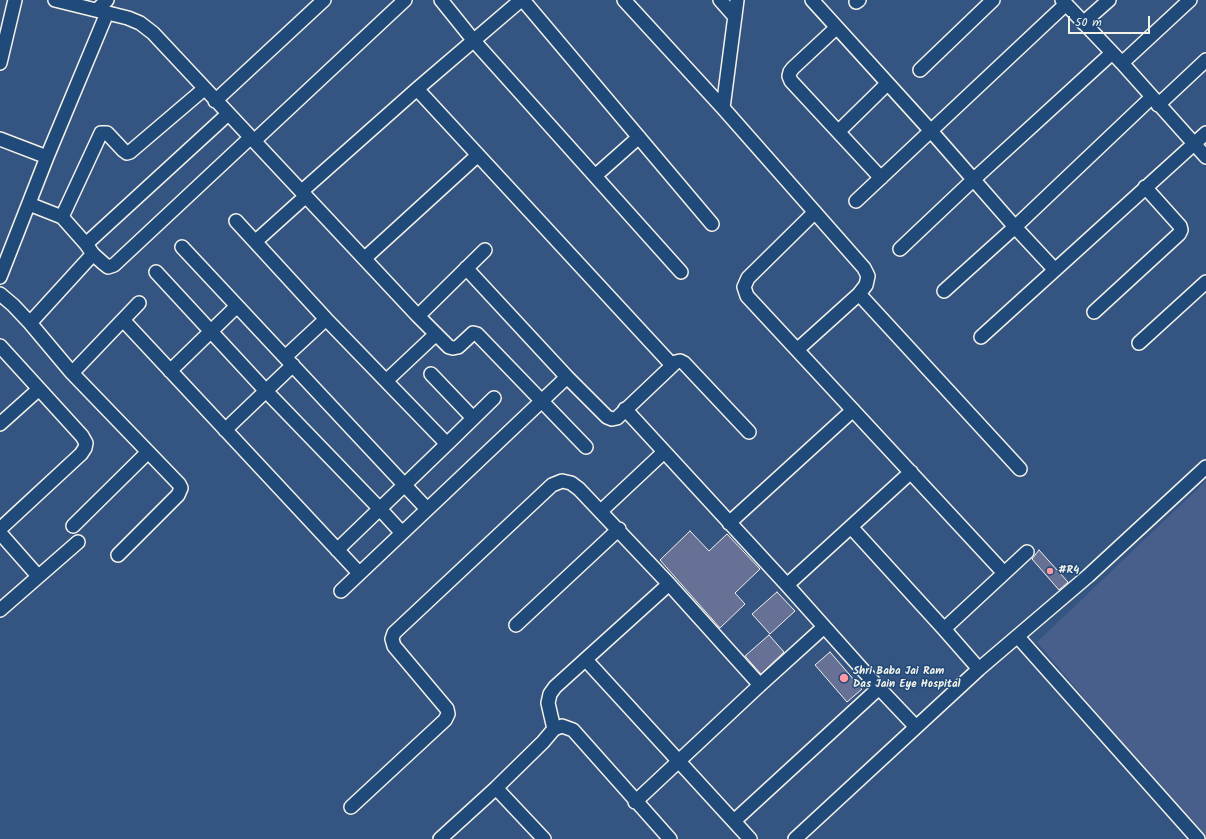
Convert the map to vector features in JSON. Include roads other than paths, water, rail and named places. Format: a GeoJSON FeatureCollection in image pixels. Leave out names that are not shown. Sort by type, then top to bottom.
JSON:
{"type":"FeatureCollection","features":[{"type":"Feature","properties":{"kind":"street"},"geometry":{"type":"LineString","coordinates":[[0,63],[16,0]]}},
{"type":"Feature","properties":{"kind":"street"},"geometry":{"type":"LineString","coordinates":[[55,0],[103,7],[140,23],[153,33],[204,89],[449,347],[458,347],[471,335],[474,333],[477,334],[586,447]]}},
{"type":"Feature","properties":{"kind":"street"},"geometry":{"type":"LineString","coordinates":[[215,100],[324,0]]}},
{"type":"Feature","properties":{"kind":"street"},"geometry":{"type":"LineString","coordinates":[[29,204],[62,217],[89,249],[108,267],[114,266],[405,0]]}},
{"type":"Feature","properties":{"kind":"street"},"geometry":{"type":"LineString","coordinates":[[442,0],[474,41],[681,272]]}},
{"type":"Feature","properties":{"kind":"street"},"geometry":{"type":"LineString","coordinates":[[256,242],[304,194],[417,89],[522,0],[712,224]]}},
{"type":"Feature","properties":{"kind":"street"},"geometry":{"type":"LineString","coordinates":[[720,0],[735,17]]}},
{"type":"Feature","properties":{"kind":"street"},"geometry":{"type":"LineString","coordinates":[[723,108],[737,0]]}},
{"type":"Feature","properties":{"kind":"street"},"geometry":{"type":"LineString","coordinates":[[812,0],[1055,270]]}},
{"type":"Feature","properties":{"kind":"street"},"geometry":{"type":"LineString","coordinates":[[920,70],[993,0]]}},
{"type":"Feature","properties":{"kind":"street"},"geometry":{"type":"LineString","coordinates":[[1083,23],[1109,0]]}},
{"type":"Feature","properties":{"kind":"street"},"geometry":{"type":"LineString","coordinates":[[1122,63],[1190,0]]}},
{"type":"Feature","properties":{"kind":"street"},"geometry":{"type":"LineString","coordinates":[[629,2],[864,268],[868,276],[866,285],[860,294],[798,349]]}},
{"type":"Feature","properties":{"kind":"street"},"geometry":{"type":"LineString","coordinates":[[856,201],[931,131],[1064,2],[1122,63],[1206,157]]}},
{"type":"Feature","properties":{"kind":"street"},"geometry":{"type":"LineString","coordinates":[[0,277],[103,7]]}},
{"type":"Feature","properties":{"kind":"street"},"geometry":{"type":"LineString","coordinates":[[836,28],[794,68],[789,76],[791,81],[881,178]]}},
{"type":"Feature","properties":{"kind":"street"},"geometry":{"type":"LineString","coordinates":[[900,249],[1112,53]]}},
{"type":"Feature","properties":{"kind":"street"},"geometry":{"type":"LineString","coordinates":[[944,291],[1155,101],[1206,60]]}},
{"type":"Feature","properties":{"kind":"street"},"geometry":{"type":"LineString","coordinates":[[839,131],[887,84]]}},
{"type":"Feature","properties":{"kind":"street"},"geometry":{"type":"LineString","coordinates":[[62,217],[101,133],[107,132],[125,152],[130,152],[204,89]]}},
{"type":"Feature","properties":{"kind":"street"},"geometry":{"type":"LineString","coordinates":[[417,89],[672,365]]}},
{"type":"Feature","properties":{"kind":"street"},"geometry":{"type":"LineString","coordinates":[[30,323],[89,249],[228,114]]}},
{"type":"Feature","properties":{"kind":"street"},"geometry":{"type":"LineString","coordinates":[[981,337],[1145,187],[1206,134]]}},
{"type":"Feature","properties":{"kind":"street"},"geometry":{"type":"LineString","coordinates":[[595,176],[639,137]]}},
{"type":"Feature","properties":{"kind":"street"},"geometry":{"type":"LineString","coordinates":[[0,139],[47,157]]}},
{"type":"Feature","properties":{"kind":"street"},"geometry":{"type":"LineString","coordinates":[[366,258],[478,155]]}},
{"type":"Feature","properties":{"kind":"street"},"geometry":{"type":"LineString","coordinates":[[1094,312],[1179,234],[1181,230],[1180,226],[1145,187]]}},
{"type":"Feature","properties":{"kind":"street"},"geometry":{"type":"LineString","coordinates":[[815,212],[748,278],[744,287],[746,296],[798,349],[1004,573]]}},
{"type":"Feature","properties":{"kind":"street"},"geometry":{"type":"LineString","coordinates":[[236,220],[326,319],[447,444]]}},
{"type":"Feature","properties":{"kind":"street"},"geometry":{"type":"LineString","coordinates":[[182,247],[427,509]]}},
{"type":"Feature","properties":{"kind":"street"},"geometry":{"type":"LineString","coordinates":[[418,316],[486,250]]}},
{"type":"Feature","properties":{"kind":"street"},"geometry":{"type":"LineString","coordinates":[[466,268],[567,377],[608,417],[612,419],[617,418],[672,365],[680,361],[684,363],[750,432]]}},
{"type":"Feature","properties":{"kind":"street"},"geometry":{"type":"LineString","coordinates":[[156,272],[266,391],[402,533]]}},
{"type":"Feature","properties":{"kind":"street"},"geometry":{"type":"LineString","coordinates":[[1139,343],[1206,282]]}},
{"type":"Feature","properties":{"kind":"street"},"geometry":{"type":"LineString","coordinates":[[0,294],[30,323],[72,373],[179,484],[181,488],[181,491],[118,554]]}},
{"type":"Feature","properties":{"kind":"street"},"geometry":{"type":"LineString","coordinates":[[860,294],[1020,469]]}},
{"type":"Feature","properties":{"kind":"street"},"geometry":{"type":"LineString","coordinates":[[72,373],[139,303]]}},
{"type":"Feature","properties":{"kind":"street"},"geometry":{"type":"LineString","coordinates":[[170,371],[237,306]]}},
{"type":"Feature","properties":{"kind":"street"},"geometry":{"type":"LineString","coordinates":[[225,430],[266,391],[289,361],[326,319]]}},
{"type":"Feature","properties":{"kind":"street"},"geometry":{"type":"LineString","coordinates":[[123,320],[360,573]]}},
{"type":"Feature","properties":{"kind":"street"},"geometry":{"type":"LineString","coordinates":[[386,381],[436,334]]}},
{"type":"Feature","properties":{"kind":"street"},"geometry":{"type":"LineString","coordinates":[[0,346],[82,436],[86,443],[82,454],[0,529]]}},
{"type":"Feature","properties":{"kind":"street"},"geometry":{"type":"LineString","coordinates":[[431,374],[473,418]]}},
{"type":"Feature","properties":{"kind":"street"},"geometry":{"type":"LineString","coordinates":[[341,591],[567,377]]}},
{"type":"Feature","properties":{"kind":"street"},"geometry":{"type":"LineString","coordinates":[[0,424],[40,389]]}},
{"type":"Feature","properties":{"kind":"street"},"geometry":{"type":"LineString","coordinates":[[337,550],[494,398]]}},
{"type":"Feature","properties":{"kind":"street"},"geometry":{"type":"LineString","coordinates":[[625,410],[916,727]]}},
{"type":"Feature","properties":{"kind":"street"},"geometry":{"type":"LineString","coordinates":[[729,523],[853,410]]}},
{"type":"Feature","properties":{"kind":"street"},"geometry":{"type":"LineString","coordinates":[[73,526],[148,452]]}},
{"type":"Feature","properties":{"kind":"street"},"geometry":{"type":"LineString","coordinates":[[601,511],[664,452]]}},
{"type":"Feature","properties":{"kind":"street"},"geometry":{"type":"LineString","coordinates":[[787,585],[911,472]]}},
{"type":"Feature","properties":{"kind":"street"},"geometry":{"type":"LineString","coordinates":[[794,839],[979,669],[1106,561],[1204,472]]}},
{"type":"Feature","properties":{"kind":"street"},"geometry":{"type":"LineString","coordinates":[[351,807],[445,720],[448,714],[447,709],[394,646],[392,639],[394,633],[552,485],[562,481],[571,483],[580,489],[619,529],[760,685]]}},
{"type":"Feature","properties":{"kind":"street"},"geometry":{"type":"LineString","coordinates":[[851,527],[979,669]]}},
{"type":"Feature","properties":{"kind":"street"},"geometry":{"type":"LineString","coordinates":[[516,625],[619,529]]}},
{"type":"Feature","properties":{"kind":"street"},"geometry":{"type":"LineString","coordinates":[[0,534],[38,576]]}},
{"type":"Feature","properties":{"kind":"street"},"geometry":{"type":"LineString","coordinates":[[0,610],[78,542]]}},
{"type":"Feature","properties":{"kind":"street"},"geometry":{"type":"LineString","coordinates":[[944,629],[1027,552]]}},
{"type":"Feature","properties":{"kind":"street"},"geometry":{"type":"LineString","coordinates":[[554,729],[548,703],[550,694],[555,687],[669,584]]}},
{"type":"Feature","properties":{"kind":"street"},"geometry":{"type":"LineString","coordinates":[[636,802],[824,627]]}},
{"type":"Feature","properties":{"kind":"street"},"geometry":{"type":"LineString","coordinates":[[1018,637],[1198,839]]}},
{"type":"Feature","properties":{"kind":"street"},"geometry":{"type":"LineString","coordinates":[[586,660],[750,839]]}},
{"type":"Feature","properties":{"kind":"street"},"geometry":{"type":"LineString","coordinates":[[734,821],[879,688]]}},
{"type":"Feature","properties":{"kind":"street"},"geometry":{"type":"LineString","coordinates":[[440,839],[496,788],[543,742],[554,729],[562,726],[573,730],[670,839]]}},
{"type":"Feature","properties":{"kind":"street"},"geometry":{"type":"LineString","coordinates":[[496,788],[544,839]]}},
{"type":"Feature","properties":{"kind":"place","name":"#R4"},"geometry":{"type":"Point","coordinates":[1050,571]}},
{"type":"Feature","properties":{"kind":"place","name":"Shri Baba Jai Ram Das Jain Eye Hospital"},"geometry":{"type":"Point","coordinates":[844,678]}}]}
